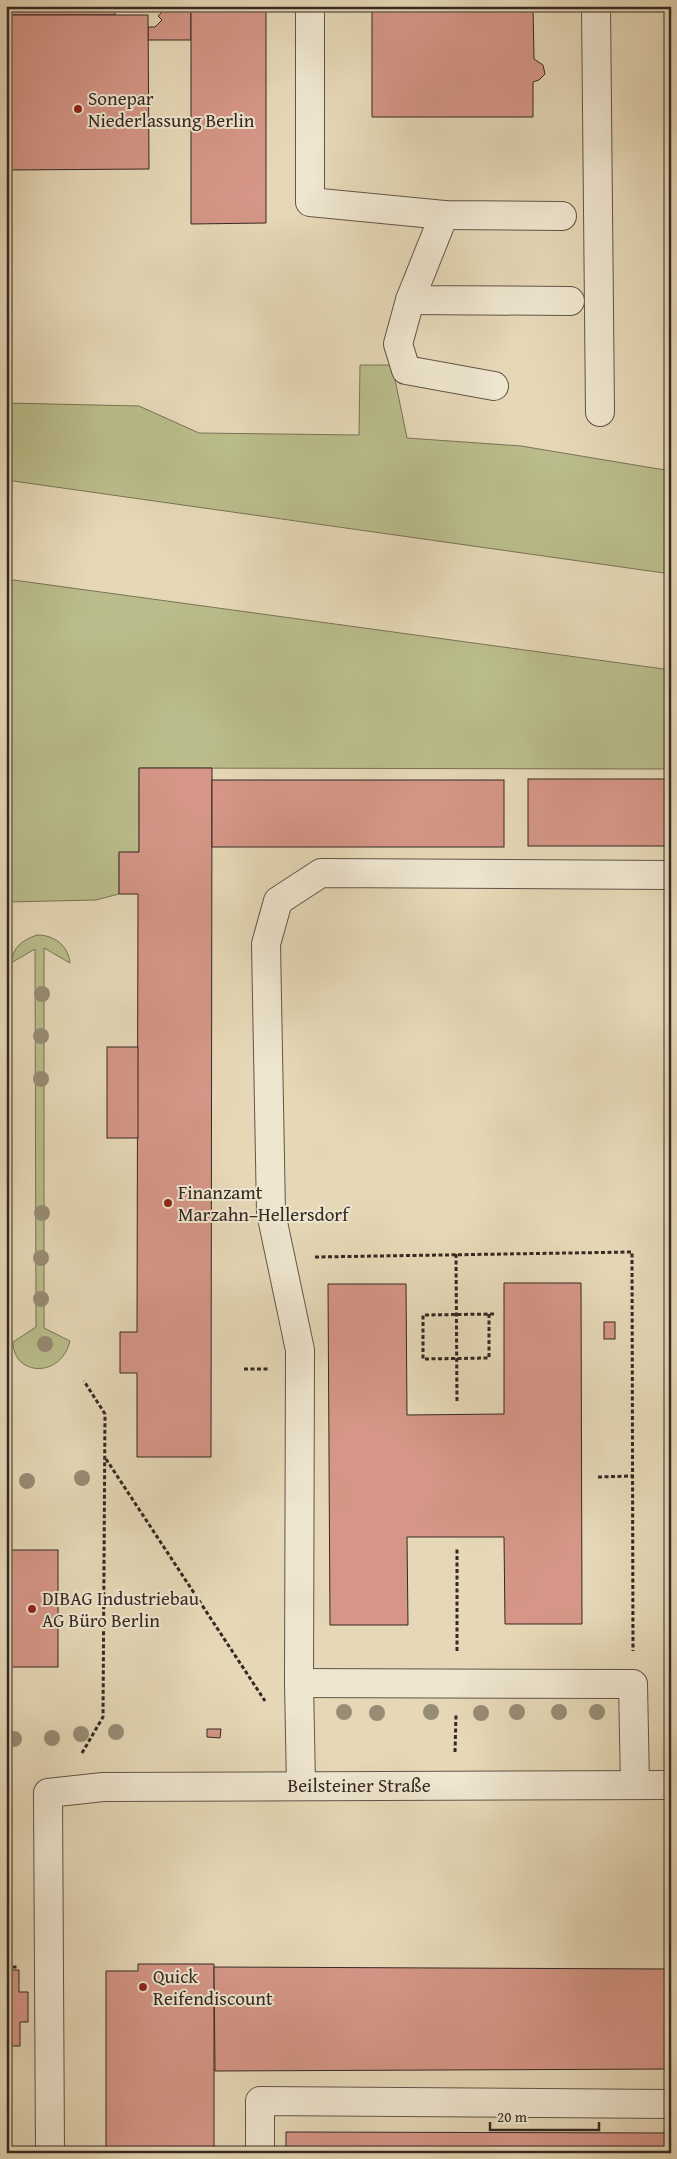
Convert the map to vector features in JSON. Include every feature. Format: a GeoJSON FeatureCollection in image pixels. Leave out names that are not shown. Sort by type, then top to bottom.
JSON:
{"type":"FeatureCollection","features":[{"type":"Feature","properties":{"kind":"street"},"geometry":{"type":"LineString","coordinates":[[310,6],[310,202],[444,215],[562,216]]}},
{"type":"Feature","properties":{"kind":"street"},"geometry":{"type":"LineString","coordinates":[[596,6],[600,412]]}},
{"type":"Feature","properties":{"kind":"street"},"geometry":{"type":"LineString","coordinates":[[444,215],[410,300],[398,344],[406,370],[494,386]]}},
{"type":"Feature","properties":{"kind":"street"},"geometry":{"type":"LineString","coordinates":[[410,300],[570,302]]}},
{"type":"Feature","properties":{"kind":"street"},"geometry":{"type":"LineString","coordinates":[[301,1784],[299,1683],[300,1350],[271,1213],[266,944],[278,901],[321,873],[671,875]]}},
{"type":"Feature","properties":{"kind":"street"},"geometry":{"type":"LineString","coordinates":[[299,1683],[633,1684],[635,1784]]}},
{"type":"Feature","properties":{"kind":"street","name":"Beilsteiner Straße"},"geometry":{"type":"LineString","coordinates":[[50,2153],[48,1793],[103,1787],[301,1784],[671,1785]]}},
{"type":"Feature","properties":{"kind":"street"},"geometry":{"type":"LineString","coordinates":[[260,2153],[260,2101],[671,2104]]}},
{"type":"Feature","properties":{"kind":"path"},"geometry":{"type":"LineString","coordinates":[[280,1258],[632,1252],[633,1684]]}},
{"type":"Feature","properties":{"kind":"path"},"geometry":{"type":"LineString","coordinates":[[456,1254],[457,1403]]}},
{"type":"Feature","properties":{"kind":"path"},"geometry":{"type":"LineString","coordinates":[[488,1314],[489,1358],[423,1359],[423,1315],[456,1314],[488,1314],[494,1314]]}},
{"type":"Feature","properties":{"kind":"path"},"geometry":{"type":"LineString","coordinates":[[82,1753],[103,1717],[106,1459],[104,1414],[84,1381]]}},
{"type":"Feature","properties":{"kind":"path"},"geometry":{"type":"LineString","coordinates":[[106,1459],[269,1706]]}},
{"type":"Feature","properties":{"kind":"path"},"geometry":{"type":"LineString","coordinates":[[598,1477],[632,1476]]}},
{"type":"Feature","properties":{"kind":"path"},"geometry":{"type":"LineString","coordinates":[[457,1547],[457,1684]]}},
{"type":"Feature","properties":{"kind":"green space"},"geometry":{"type":"Polygon","coordinates":[[[360,365],[392,365],[407,438],[521,446],[671,471],[671,574],[6,480],[6,403],[139,406],[199,433],[359,435],[360,365]]]}},
{"type":"Feature","properties":{"kind":"green space"},"geometry":{"type":"Polygon","coordinates":[[[6,579],[671,670],[671,769],[139,768],[139,852],[119,853],[119,894],[96,900],[6,902],[6,579]]]}},
{"type":"Feature","properties":{"kind":"green space"},"geometry":{"type":"Polygon","coordinates":[[[37,935],[43,935],[59,942],[66,951],[70,963],[44,948],[44,1328],[70,1341],[65,1353],[57,1362],[48,1367],[38,1368],[29,1367],[21,1362],[15,1353],[13,1342],[36,1327],[35,949],[11,963],[16,948],[37,935]]]}},
{"type":"Feature","properties":{"kind":"building"},"geometry":{"type":"Polygon","coordinates":[[[6,6],[115,6],[115,15],[6,15],[6,6]]]}},
{"type":"Feature","properties":{"kind":"building"},"geometry":{"type":"Polygon","coordinates":[[[168,6],[174,8],[176,6],[191,6],[191,40],[148,40],[148,27],[155,27],[162,20],[158,16],[168,6]]]}},
{"type":"Feature","properties":{"kind":"building"},"geometry":{"type":"Polygon","coordinates":[[[191,6],[266,6],[266,223],[191,224],[191,6]]]}},
{"type":"Feature","properties":{"kind":"building"},"geometry":{"type":"Polygon","coordinates":[[[372,6],[533,6],[534,59],[543,65],[545,74],[539,80],[533,82],[533,117],[372,117],[372,6]]]}},
{"type":"Feature","properties":{"kind":"building","name":"Sonepar Niederlassung Berlin"},"geometry":{"type":"Polygon","coordinates":[[[6,15],[148,15],[149,169],[6,170],[6,15]]]}},
{"type":"Feature","properties":{"kind":"building"},"geometry":{"type":"Polygon","coordinates":[[[139,768],[212,768],[211,1457],[137,1457],[137,1373],[120,1373],[120,1332],[137,1332],[138,894],[119,894],[119,852],[139,852],[139,768]]]}},
{"type":"Feature","properties":{"kind":"building"},"geometry":{"type":"Polygon","coordinates":[[[528,779],[671,779],[671,846],[528,846],[528,779]]]}},
{"type":"Feature","properties":{"kind":"building"},"geometry":{"type":"Polygon","coordinates":[[[212,780],[504,780],[504,847],[212,847],[212,780]]]}},
{"type":"Feature","properties":{"kind":"building"},"geometry":{"type":"Polygon","coordinates":[[[107,1047],[138,1047],[138,1138],[107,1138],[107,1047]]]}},
{"type":"Feature","properties":{"kind":"building"},"geometry":{"type":"Polygon","coordinates":[[[504,1283],[581,1283],[582,1624],[505,1624],[504,1537],[407,1537],[408,1625],[330,1625],[328,1284],[406,1284],[407,1415],[504,1414],[504,1283]]]}},
{"type":"Feature","properties":{"kind":"building"},"geometry":{"type":"Polygon","coordinates":[[[604,1322],[615,1322],[615,1339],[604,1339],[604,1322]]]}},
{"type":"Feature","properties":{"kind":"building","name":"DIBAG Industriebau AG Büro Berlin"},"geometry":{"type":"Polygon","coordinates":[[[6,1550],[58,1550],[58,1667],[6,1667],[6,1550]]]}},
{"type":"Feature","properties":{"kind":"building"},"geometry":{"type":"Polygon","coordinates":[[[207,1729],[221,1729],[220,1738],[207,1737],[207,1729]]]}},
{"type":"Feature","properties":{"kind":"building"},"geometry":{"type":"Polygon","coordinates":[[[138,1964],[214,1964],[214,2153],[106,2153],[106,1971],[138,1971],[138,1964]]]}},
{"type":"Feature","properties":{"kind":"building"},"geometry":{"type":"Polygon","coordinates":[[[214,1967],[671,1969],[671,2069],[215,2071],[214,1967]]]}},
{"type":"Feature","properties":{"kind":"building"},"geometry":{"type":"Polygon","coordinates":[[[6,1970],[19,1970],[19,1992],[28,1992],[28,2022],[20,2022],[20,2046],[6,2046],[6,1970]]]}},
{"type":"Feature","properties":{"kind":"building"},"geometry":{"type":"Polygon","coordinates":[[[286,2132],[671,2133],[671,2153],[286,2153],[286,2132]]]}},
{"type":"Feature","properties":{"kind":"place","name":"Sonepar Niederlassung Berlin"},"geometry":{"type":"Point","coordinates":[78,109]}},
{"type":"Feature","properties":{"kind":"place","name":"Finanzamt Marzahn–Hellersdorf"},"geometry":{"type":"Point","coordinates":[168,1203]}},
{"type":"Feature","properties":{"kind":"place","name":"DIBAG Industriebau AG Büro Berlin"},"geometry":{"type":"Point","coordinates":[32,1609]}},
{"type":"Feature","properties":{"kind":"place","name":"Quick Reifendiscount"},"geometry":{"type":"Point","coordinates":[143,1987]}}]}
